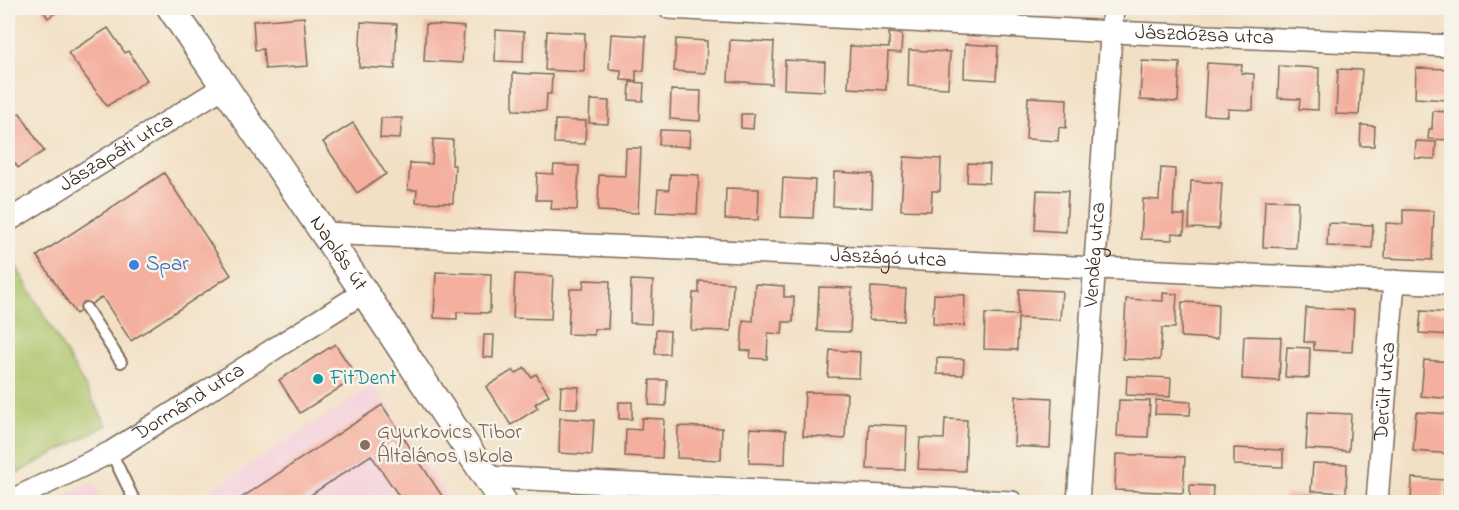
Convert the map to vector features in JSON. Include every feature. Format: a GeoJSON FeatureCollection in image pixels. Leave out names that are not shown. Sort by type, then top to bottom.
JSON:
{"type":"FeatureCollection","features":[{"type":"Feature","properties":{"kind":"street","name":"Naplás út"},"geometry":{"type":"LineString","coordinates":[[171,8],[364,291],[503,502]]}},
{"type":"Feature","properties":{"kind":"street","name":"Jászdózsa utca"},"geometry":{"type":"LineString","coordinates":[[669,8],[1111,32],[1452,46]]}},
{"type":"Feature","properties":{"kind":"street","name":"Vendég utca"},"geometry":{"type":"LineString","coordinates":[[1078,502],[1113,8]]}},
{"type":"Feature","properties":{"kind":"street","name":"Jászapáti utca"},"geometry":{"type":"LineString","coordinates":[[8,221],[225,86]]}},
{"type":"Feature","properties":{"kind":"street","name":"Jászágó utca"},"geometry":{"type":"LineString","coordinates":[[323,233],[1452,284]]}},
{"type":"Feature","properties":{"kind":"street","name":"Derült utca"},"geometry":{"type":"LineString","coordinates":[[1377,502],[1394,281]]}},
{"type":"Feature","properties":{"kind":"street","name":"Dormánd utca"},"geometry":{"type":"LineString","coordinates":[[8,502],[111,452],[364,291]]}},
{"type":"Feature","properties":{"kind":"street"},"geometry":{"type":"LineString","coordinates":[[486,477],[1012,502]]}},
{"type":"Feature","properties":{"kind":"lane"},"geometry":{"type":"LineString","coordinates":[[86,308],[121,362]]}},
{"type":"Feature","properties":{"kind":"lane"},"geometry":{"type":"LineString","coordinates":[[111,452],[135,502]]}},
{"type":"Feature","properties":{"kind":"shaded area"},"geometry":{"type":"Polygon","coordinates":[[[373,385],[452,502],[192,502],[373,385]]]}},
{"type":"Feature","properties":{"kind":"shaded area"},"geometry":{"type":"Polygon","coordinates":[[[93,482],[103,502],[49,502],[93,482]]]}},
{"type":"Feature","properties":{"kind":"green space"},"geometry":{"type":"Polygon","coordinates":[[[8,252],[107,425],[8,478],[8,252]]]}},
{"type":"Feature","properties":{"kind":"building"},"geometry":{"type":"Polygon","coordinates":[[[41,8],[62,8],[48,18],[41,8]]]}},
{"type":"Feature","properties":{"kind":"building"},"geometry":{"type":"Polygon","coordinates":[[[1400,8],[1432,8],[1432,12],[1400,11],[1400,8]]]}},
{"type":"Feature","properties":{"kind":"building"},"geometry":{"type":"Polygon","coordinates":[[[304,17],[308,66],[265,69],[263,49],[255,50],[253,21],[304,17]]]}},
{"type":"Feature","properties":{"kind":"building"},"geometry":{"type":"Polygon","coordinates":[[[361,22],[397,24],[395,69],[359,67],[361,22]]]}},
{"type":"Feature","properties":{"kind":"building"},"geometry":{"type":"Polygon","coordinates":[[[426,24],[464,27],[462,63],[424,61],[426,24]]]}},
{"type":"Feature","properties":{"kind":"building"},"geometry":{"type":"Polygon","coordinates":[[[108,28],[125,53],[128,51],[147,80],[107,106],[68,53],[108,28]]]}},
{"type":"Feature","properties":{"kind":"building"},"geometry":{"type":"Polygon","coordinates":[[[496,30],[524,32],[523,62],[495,61],[496,30]]]}},
{"type":"Feature","properties":{"kind":"building"},"geometry":{"type":"Polygon","coordinates":[[[547,31],[585,33],[584,72],[545,70],[547,31]]]}},
{"type":"Feature","properties":{"kind":"building"},"geometry":{"type":"Polygon","coordinates":[[[889,33],[902,34],[901,53],[888,52],[886,90],[848,88],[850,46],[889,48],[889,33]]]}},
{"type":"Feature","properties":{"kind":"building"},"geometry":{"type":"Polygon","coordinates":[[[611,34],[646,36],[644,71],[636,71],[636,81],[621,80],[621,70],[609,69],[611,34]]]}},
{"type":"Feature","properties":{"kind":"building"},"geometry":{"type":"Polygon","coordinates":[[[676,39],[707,41],[706,73],[674,71],[676,39]]]}},
{"type":"Feature","properties":{"kind":"building"},"geometry":{"type":"Polygon","coordinates":[[[730,40],[774,42],[772,84],[728,81],[730,40]]]}},
{"type":"Feature","properties":{"kind":"building"},"geometry":{"type":"Polygon","coordinates":[[[965,44],[998,46],[996,80],[964,78],[965,44]]]}},
{"type":"Feature","properties":{"kind":"building"},"geometry":{"type":"Polygon","coordinates":[[[909,50],[950,52],[948,88],[908,86],[909,50]]]}},
{"type":"Feature","properties":{"kind":"building"},"geometry":{"type":"Polygon","coordinates":[[[785,60],[825,62],[824,91],[784,89],[785,60]]]}},
{"type":"Feature","properties":{"kind":"building"},"geometry":{"type":"Polygon","coordinates":[[[1142,61],[1180,63],[1178,102],[1140,100],[1142,61]]]}},
{"type":"Feature","properties":{"kind":"building"},"geometry":{"type":"Polygon","coordinates":[[[1207,63],[1242,65],[1241,73],[1254,74],[1253,110],[1228,109],[1228,116],[1204,115],[1207,63]]]}},
{"type":"Feature","properties":{"kind":"building"},"geometry":{"type":"Polygon","coordinates":[[[1279,66],[1319,68],[1318,110],[1299,109],[1300,99],[1278,98],[1279,66]]]}},
{"type":"Feature","properties":{"kind":"building"},"geometry":{"type":"Polygon","coordinates":[[[1416,68],[1449,69],[1447,100],[1415,98],[1416,68]]]}},
{"type":"Feature","properties":{"kind":"building"},"geometry":{"type":"Polygon","coordinates":[[[1338,69],[1362,70],[1359,115],[1336,114],[1338,69]]]}},
{"type":"Feature","properties":{"kind":"building"},"geometry":{"type":"Polygon","coordinates":[[[513,73],[552,75],[551,94],[547,94],[546,111],[513,110],[513,73]]]}},
{"type":"Feature","properties":{"kind":"building"},"geometry":{"type":"Polygon","coordinates":[[[630,82],[644,83],[643,101],[629,100],[630,82]]]}},
{"type":"Feature","properties":{"kind":"building"},"geometry":{"type":"Polygon","coordinates":[[[671,90],[701,91],[700,121],[670,119],[671,90]]]}},
{"type":"Feature","properties":{"kind":"building"},"geometry":{"type":"Polygon","coordinates":[[[1028,97],[1067,99],[1066,128],[1059,127],[1058,141],[1026,139],[1028,97]]]}},
{"type":"Feature","properties":{"kind":"building"},"geometry":{"type":"Polygon","coordinates":[[[590,100],[609,101],[608,124],[589,123],[590,100]]]}},
{"type":"Feature","properties":{"kind":"building"},"geometry":{"type":"Polygon","coordinates":[[[1433,111],[1448,112],[1447,130],[1452,130],[1451,140],[1428,139],[1429,129],[1432,129],[1433,111]]]}},
{"type":"Feature","properties":{"kind":"building"},"geometry":{"type":"Polygon","coordinates":[[[20,113],[44,151],[18,168],[8,152],[8,121],[20,113]]]}},
{"type":"Feature","properties":{"kind":"building"},"geometry":{"type":"Polygon","coordinates":[[[741,114],[754,114],[753,129],[741,128],[741,114]]]}},
{"type":"Feature","properties":{"kind":"building"},"geometry":{"type":"Polygon","coordinates":[[[381,118],[402,118],[400,139],[380,138],[381,118]]]}},
{"type":"Feature","properties":{"kind":"building"},"geometry":{"type":"Polygon","coordinates":[[[555,120],[586,121],[585,144],[554,143],[555,120]]]}},
{"type":"Feature","properties":{"kind":"building"},"geometry":{"type":"Polygon","coordinates":[[[353,123],[386,174],[357,193],[323,142],[353,123]]]}},
{"type":"Feature","properties":{"kind":"building"},"geometry":{"type":"Polygon","coordinates":[[[1361,125],[1375,126],[1374,146],[1360,146],[1361,125]]]}},
{"type":"Feature","properties":{"kind":"building"},"geometry":{"type":"Polygon","coordinates":[[[660,130],[690,131],[689,147],[659,145],[660,130]]]}},
{"type":"Feature","properties":{"kind":"building"},"geometry":{"type":"Polygon","coordinates":[[[433,139],[453,140],[452,165],[455,165],[453,203],[416,202],[417,190],[408,190],[410,163],[432,164],[433,139]]]}},
{"type":"Feature","properties":{"kind":"building"},"geometry":{"type":"Polygon","coordinates":[[[1416,141],[1436,142],[1435,159],[1415,158],[1416,141]]]}},
{"type":"Feature","properties":{"kind":"building"},"geometry":{"type":"Polygon","coordinates":[[[626,148],[641,148],[638,213],[598,211],[599,175],[625,176],[626,148]]]}},
{"type":"Feature","properties":{"kind":"building"},"geometry":{"type":"Polygon","coordinates":[[[904,157],[941,159],[940,191],[932,191],[931,211],[901,210],[904,157]]]}},
{"type":"Feature","properties":{"kind":"building"},"geometry":{"type":"Polygon","coordinates":[[[968,163],[990,164],[989,183],[967,182],[968,163]]]}},
{"type":"Feature","properties":{"kind":"building"},"geometry":{"type":"Polygon","coordinates":[[[554,165],[579,166],[577,210],[551,209],[552,200],[536,200],[537,173],[553,174],[554,165]]]}},
{"type":"Feature","properties":{"kind":"building"},"geometry":{"type":"Polygon","coordinates":[[[1161,168],[1175,169],[1173,215],[1185,215],[1184,234],[1172,233],[1172,240],[1141,239],[1143,199],[1159,200],[1161,168]]]}},
{"type":"Feature","properties":{"kind":"building"},"geometry":{"type":"Polygon","coordinates":[[[834,172],[873,174],[872,208],[833,206],[834,172]]]}},
{"type":"Feature","properties":{"kind":"building","name":"Spar"},"geometry":{"type":"Polygon","coordinates":[[[164,173],[231,275],[131,341],[102,297],[76,314],[37,256],[164,173]]]}},
{"type":"Feature","properties":{"kind":"building"},"geometry":{"type":"Polygon","coordinates":[[[670,174],[699,175],[697,214],[656,212],[658,189],[669,190],[670,174]]]}},
{"type":"Feature","properties":{"kind":"building"},"geometry":{"type":"Polygon","coordinates":[[[783,178],[815,180],[813,218],[781,217],[783,178]]]}},
{"type":"Feature","properties":{"kind":"building"},"geometry":{"type":"Polygon","coordinates":[[[1191,181],[1222,183],[1219,229],[1189,228],[1191,181]]]}},
{"type":"Feature","properties":{"kind":"building"},"geometry":{"type":"Polygon","coordinates":[[[726,188],[759,189],[758,220],[725,219],[726,188]]]}},
{"type":"Feature","properties":{"kind":"building"},"geometry":{"type":"Polygon","coordinates":[[[1037,190],[1068,191],[1066,232],[1035,230],[1037,190]]]}},
{"type":"Feature","properties":{"kind":"building"},"geometry":{"type":"Polygon","coordinates":[[[1265,200],[1298,201],[1296,248],[1263,247],[1265,200]]]}},
{"type":"Feature","properties":{"kind":"building"},"geometry":{"type":"Polygon","coordinates":[[[1403,210],[1434,211],[1432,260],[1385,258],[1386,223],[1403,224],[1403,210]]]}},
{"type":"Feature","properties":{"kind":"building"},"geometry":{"type":"Polygon","coordinates":[[[1328,223],[1373,225],[1372,248],[1327,246],[1328,223]]]}},
{"type":"Feature","properties":{"kind":"building"},"geometry":{"type":"Polygon","coordinates":[[[436,272],[491,274],[490,313],[457,312],[457,319],[434,318],[436,272]]]}},
{"type":"Feature","properties":{"kind":"building"},"geometry":{"type":"Polygon","coordinates":[[[515,274],[553,276],[551,319],[513,318],[515,274]]]}},
{"type":"Feature","properties":{"kind":"building"},"geometry":{"type":"Polygon","coordinates":[[[584,280],[610,281],[608,329],[594,329],[594,335],[568,334],[570,289],[583,289],[584,280]]]}},
{"type":"Feature","properties":{"kind":"building"},"geometry":{"type":"Polygon","coordinates":[[[631,280],[653,281],[651,324],[630,323],[631,280]]]}},
{"type":"Feature","properties":{"kind":"building"},"geometry":{"type":"Polygon","coordinates":[[[699,281],[733,283],[731,331],[691,330],[693,293],[699,293],[699,281]]]}},
{"type":"Feature","properties":{"kind":"building"},"geometry":{"type":"Polygon","coordinates":[[[755,284],[784,286],[784,297],[794,297],[793,322],[783,322],[782,334],[768,333],[767,359],[750,358],[751,351],[741,350],[743,320],[753,321],[755,284]]]}},
{"type":"Feature","properties":{"kind":"building"},"geometry":{"type":"Polygon","coordinates":[[[819,287],[852,288],[850,332],[817,331],[819,287]]]}},
{"type":"Feature","properties":{"kind":"building"},"geometry":{"type":"Polygon","coordinates":[[[871,287],[906,289],[904,321],[869,320],[871,287]]]}},
{"type":"Feature","properties":{"kind":"building"},"geometry":{"type":"Polygon","coordinates":[[[1019,289],[1062,291],[1060,320],[1018,318],[1017,350],[984,349],[985,314],[1018,315],[1019,289]]]}},
{"type":"Feature","properties":{"kind":"building"},"geometry":{"type":"Polygon","coordinates":[[[1163,293],[1177,294],[1175,328],[1162,328],[1160,360],[1123,359],[1126,299],[1163,301],[1163,293]]]}},
{"type":"Feature","properties":{"kind":"building"},"geometry":{"type":"Polygon","coordinates":[[[934,294],[965,295],[964,326],[933,324],[934,294]]]}},
{"type":"Feature","properties":{"kind":"building"},"geometry":{"type":"Polygon","coordinates":[[[1182,302],[1218,304],[1217,339],[1181,337],[1182,302]]]}},
{"type":"Feature","properties":{"kind":"building"},"geometry":{"type":"Polygon","coordinates":[[[1306,308],[1354,310],[1352,352],[1314,350],[1314,342],[1304,342],[1306,308]]]}},
{"type":"Feature","properties":{"kind":"building"},"geometry":{"type":"Polygon","coordinates":[[[1421,311],[1452,313],[1452,335],[1419,333],[1421,311]]]}},
{"type":"Feature","properties":{"kind":"building"},"geometry":{"type":"Polygon","coordinates":[[[656,330],[670,331],[669,354],[655,354],[656,330]]]}},
{"type":"Feature","properties":{"kind":"building"},"geometry":{"type":"Polygon","coordinates":[[[484,335],[494,335],[493,358],[483,357],[484,335]]]}},
{"type":"Feature","properties":{"kind":"building"},"geometry":{"type":"Polygon","coordinates":[[[1244,336],[1281,337],[1279,381],[1242,379],[1244,336]]]}},
{"type":"Feature","properties":{"kind":"building","name":"FitDent"},"geometry":{"type":"Polygon","coordinates":[[[335,344],[357,377],[300,413],[279,380],[335,344]]]}},
{"type":"Feature","properties":{"kind":"building"},"geometry":{"type":"Polygon","coordinates":[[[1287,347],[1310,348],[1309,378],[1285,377],[1287,347]]]}},
{"type":"Feature","properties":{"kind":"building"},"geometry":{"type":"Polygon","coordinates":[[[830,350],[860,352],[859,378],[828,377],[830,350]]]}},
{"type":"Feature","properties":{"kind":"building"},"geometry":{"type":"Polygon","coordinates":[[[937,358],[964,359],[963,375],[937,374],[937,358]]]}},
{"type":"Feature","properties":{"kind":"building"},"geometry":{"type":"Polygon","coordinates":[[[1424,360],[1452,362],[1452,399],[1421,396],[1424,360]]]}},
{"type":"Feature","properties":{"kind":"building"},"geometry":{"type":"Polygon","coordinates":[[[525,368],[531,377],[536,374],[549,395],[535,404],[538,408],[511,425],[486,387],[513,370],[515,374],[525,368]]]}},
{"type":"Feature","properties":{"kind":"building"},"geometry":{"type":"Polygon","coordinates":[[[1127,376],[1171,378],[1170,397],[1126,395],[1127,376]]]}},
{"type":"Feature","properties":{"kind":"building"},"geometry":{"type":"Polygon","coordinates":[[[650,380],[667,380],[666,406],[649,405],[650,380]]]}},
{"type":"Feature","properties":{"kind":"building"},"geometry":{"type":"Polygon","coordinates":[[[561,386],[579,387],[577,408],[560,408],[561,386]]]}},
{"type":"Feature","properties":{"kind":"building"},"geometry":{"type":"Polygon","coordinates":[[[805,392],[847,393],[845,439],[803,436],[805,392]]]}},
{"type":"Feature","properties":{"kind":"building"},"geometry":{"type":"Polygon","coordinates":[[[1016,396],[1052,398],[1050,448],[1014,446],[1016,396]]]}},
{"type":"Feature","properties":{"kind":"building"},"geometry":{"type":"Polygon","coordinates":[[[1119,400],[1150,401],[1148,437],[1117,436],[1119,400]]]}},
{"type":"Feature","properties":{"kind":"building"},"geometry":{"type":"Polygon","coordinates":[[[1156,400],[1191,402],[1190,415],[1155,414],[1156,400]]]}},
{"type":"Feature","properties":{"kind":"building"},"geometry":{"type":"Polygon","coordinates":[[[619,402],[632,402],[632,419],[619,419],[619,402]]]}},
{"type":"Feature","properties":{"kind":"building","name":"Gyurkovics Tibor Általános Iskola"},"geometry":{"type":"Polygon","coordinates":[[[382,405],[446,502],[403,502],[371,455],[300,502],[235,502],[382,405]]]}},
{"type":"Feature","properties":{"kind":"building"},"geometry":{"type":"Polygon","coordinates":[[[1308,412],[1351,414],[1349,451],[1306,449],[1308,412]]]}},
{"type":"Feature","properties":{"kind":"building"},"geometry":{"type":"Polygon","coordinates":[[[1416,412],[1452,414],[1452,454],[1413,451],[1416,412]]]}},
{"type":"Feature","properties":{"kind":"building"},"geometry":{"type":"Polygon","coordinates":[[[560,418],[594,420],[592,455],[559,453],[560,418]]]}},
{"type":"Feature","properties":{"kind":"building"},"geometry":{"type":"Polygon","coordinates":[[[642,418],[664,419],[662,458],[625,456],[626,429],[641,430],[642,418]]]}},
{"type":"Feature","properties":{"kind":"building"},"geometry":{"type":"Polygon","coordinates":[[[945,419],[967,420],[965,471],[918,469],[920,438],[944,439],[945,419]]]}},
{"type":"Feature","properties":{"kind":"building"},"geometry":{"type":"Polygon","coordinates":[[[869,424],[907,426],[905,470],[867,469],[869,424]]]}},
{"type":"Feature","properties":{"kind":"building"},"geometry":{"type":"Polygon","coordinates":[[[678,426],[722,428],[721,460],[677,458],[678,426]]]}},
{"type":"Feature","properties":{"kind":"building"},"geometry":{"type":"Polygon","coordinates":[[[750,428],[786,430],[785,464],[749,463],[750,428]]]}},
{"type":"Feature","properties":{"kind":"building"},"geometry":{"type":"Polygon","coordinates":[[[1234,448],[1283,450],[1283,467],[1234,465],[1234,448]]]}},
{"type":"Feature","properties":{"kind":"building"},"geometry":{"type":"Polygon","coordinates":[[[1116,454],[1185,457],[1183,493],[1115,490],[1116,454]]]}},
{"type":"Feature","properties":{"kind":"building"},"geometry":{"type":"Polygon","coordinates":[[[1313,463],[1347,464],[1346,493],[1311,491],[1313,463]]]}},
{"type":"Feature","properties":{"kind":"building"},"geometry":{"type":"Polygon","coordinates":[[[1412,478],[1445,480],[1443,502],[1411,502],[1412,478]]]}},
{"type":"Feature","properties":{"kind":"building"},"geometry":{"type":"Polygon","coordinates":[[[1190,485],[1213,486],[1212,502],[1190,502],[1190,485]]]}},
{"type":"Feature","properties":{"kind":"building"},"geometry":{"type":"Polygon","coordinates":[[[1285,494],[1311,495],[1311,502],[1284,502],[1285,494]]]}},
{"type":"Feature","properties":{"kind":"place","name":"Spar"},"geometry":{"type":"Point","coordinates":[134,265]}},
{"type":"Feature","properties":{"kind":"place","name":"FitDent"},"geometry":{"type":"Point","coordinates":[318,379]}},
{"type":"Feature","properties":{"kind":"place","name":"Gyurkovics Tibor Általános Iskola"},"geometry":{"type":"Point","coordinates":[365,445]}}]}
